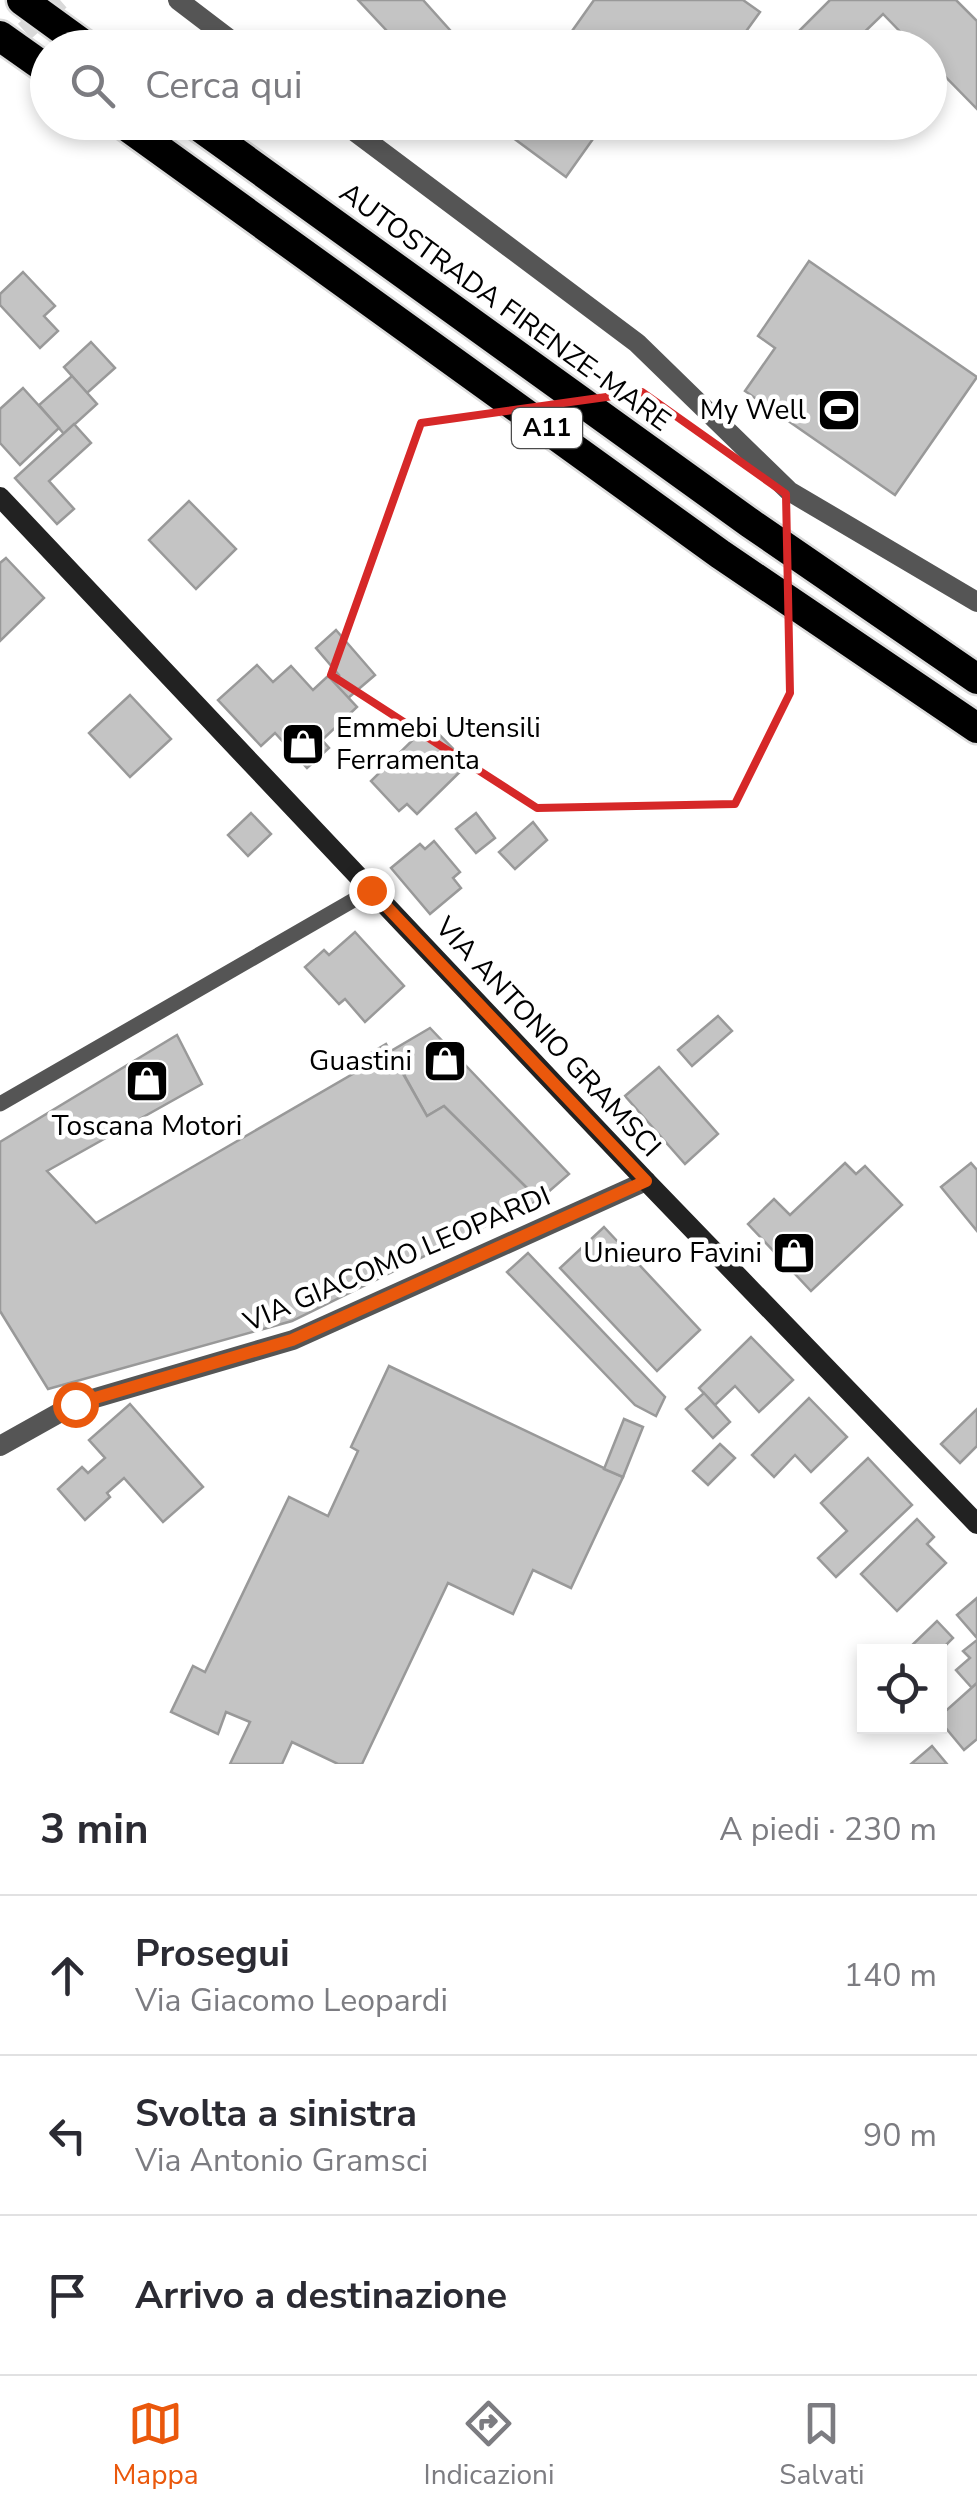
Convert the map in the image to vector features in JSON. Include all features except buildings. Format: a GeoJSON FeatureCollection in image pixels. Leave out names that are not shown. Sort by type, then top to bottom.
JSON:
{"type":"FeatureCollection","features":[{"type":"Feature","properties":{"kind":"highway"},"geometry":{"type":"LineString","coordinates":[[22,0],[63,30]]}},
{"type":"Feature","properties":{"kind":"highway"},"geometry":{"type":"LineString","coordinates":[[0,36],[30,57]]}},
{"type":"Feature","properties":{"kind":"highway","name":"A11"},"geometry":{"type":"LineString","coordinates":[[146,140],[720,554],[977,728]]}},
{"type":"Feature","properties":{"kind":"highway","name":"AUTOSTRADA FIRENZE-MARE"},"geometry":{"type":"LineString","coordinates":[[218,140],[750,524],[977,679]]}},
{"type":"Feature","properties":{"kind":"street"},"geometry":{"type":"LineString","coordinates":[[178,0],[218,30]]}},
{"type":"Feature","properties":{"kind":"street"},"geometry":{"type":"LineString","coordinates":[[366,140],[637,344],[789,491],[977,602]]}},
{"type":"Feature","properties":{"kind":"street","name":"VIA ANTONIO GRAMSCI"},"geometry":{"type":"LineString","coordinates":[[0,497],[646,1181],[977,1524]]}},
{"type":"Feature","properties":{"kind":"street","name":"VIA GIACOMO LEOPARDI"},"geometry":{"type":"LineString","coordinates":[[0,1446],[75,1404],[292,1340],[646,1181]]}},
{"type":"Feature","properties":{"kind":"lane"},"geometry":{"type":"LineString","coordinates":[[0,1104],[371,890]]}},
{"type":"Feature","properties":{"kind":"highlighted area"},"geometry":{"type":"Polygon","coordinates":[[[642,392],[786,494],[790,693],[735,804],[537,808],[331,675],[421,423],[642,392]]]}},
{"type":"Feature","properties":{"kind":"tunnel"},"geometry":{"type":"LineString","coordinates":[[2,51],[60,0]]}},
{"type":"Feature","properties":{"kind":"place","name":"My Well"},"geometry":{"type":"Point","coordinates":[839,410]}},
{"type":"Feature","properties":{"kind":"place","name":"Emmebi Utensili Ferramenta"},"geometry":{"type":"Point","coordinates":[303,744]}},
{"type":"Feature","properties":{"kind":"place","name":"Guastini"},"geometry":{"type":"Point","coordinates":[445,1061]}},
{"type":"Feature","properties":{"kind":"place","name":"Toscana Motori"},"geometry":{"type":"Point","coordinates":[147,1081]}},
{"type":"Feature","properties":{"kind":"place","name":"Unieuro Favini"},"geometry":{"type":"Point","coordinates":[794,1253]}},
{"type":"Feature","properties":{"kind":"route"},"geometry":{"type":"LineString","coordinates":[[75,1404],[292,1340],[646,1181],[371,890]]}}]}
